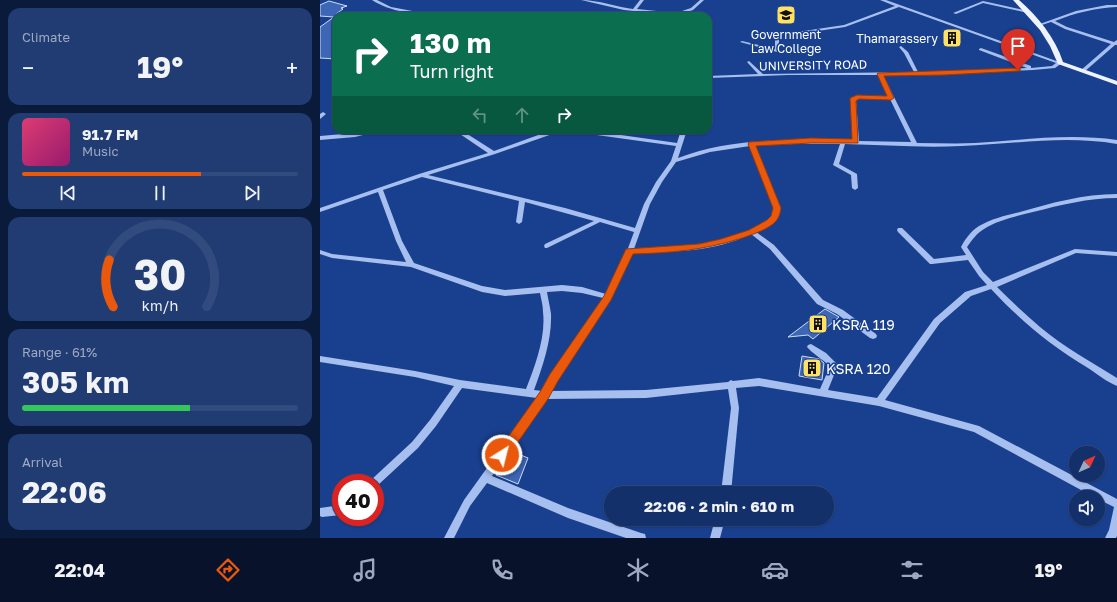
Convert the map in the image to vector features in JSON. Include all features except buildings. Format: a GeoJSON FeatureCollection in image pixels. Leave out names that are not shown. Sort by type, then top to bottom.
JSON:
{"type":"FeatureCollection","features":[{"type":"Feature","properties":{"kind":"main road"},"geometry":{"type":"LineString","coordinates":[[1016,0],[1039,25],[1058,54],[1060,63],[1117,83]]}},
{"type":"Feature","properties":{"kind":"street"},"geometry":{"type":"LineString","coordinates":[[374,0],[390,8],[414,12]]}},
{"type":"Feature","properties":{"kind":"street"},"geometry":{"type":"LineString","coordinates":[[583,0],[634,10],[656,12]]}},
{"type":"Feature","properties":{"kind":"street"},"geometry":{"type":"LineString","coordinates":[[634,10],[642,0]]}},
{"type":"Feature","properties":{"kind":"street"},"geometry":{"type":"LineString","coordinates":[[683,12],[692,9],[702,0]]}},
{"type":"Feature","properties":{"kind":"street"},"geometry":{"type":"LineString","coordinates":[[882,0],[1060,63]]}},
{"type":"Feature","properties":{"kind":"street"},"geometry":{"type":"LineString","coordinates":[[955,13],[984,2],[1028,12]]}},
{"type":"Feature","properties":{"kind":"street"},"geometry":{"type":"LineString","coordinates":[[758,33],[797,33],[845,26],[899,6]]}},
{"type":"Feature","properties":{"kind":"street"},"geometry":{"type":"LineString","coordinates":[[1039,25],[1104,6],[1117,6]]}},
{"type":"Feature","properties":{"kind":"street"},"geometry":{"type":"LineString","coordinates":[[1052,21],[1066,28],[1116,43]]}},
{"type":"Feature","properties":{"kind":"street"},"geometry":{"type":"LineString","coordinates":[[742,42],[777,52],[777,33]]}},
{"type":"Feature","properties":{"kind":"street"},"geometry":{"type":"LineString","coordinates":[[1082,71],[1116,43]]}},
{"type":"Feature","properties":{"kind":"street"},"geometry":{"type":"LineString","coordinates":[[901,47],[906,52],[917,74]]}},
{"type":"Feature","properties":{"kind":"street"},"geometry":{"type":"LineString","coordinates":[[981,49],[1033,69]]}},
{"type":"Feature","properties":{"kind":"street"},"geometry":{"type":"LineString","coordinates":[[749,62],[762,75]]}},
{"type":"Feature","properties":{"kind":"street","name":"UNIVERSITY ROAD"},"geometry":{"type":"LineString","coordinates":[[712,77],[827,73],[917,74],[1033,69],[1053,66],[1060,63]]}},
{"type":"Feature","properties":{"kind":"street"},"geometry":{"type":"LineString","coordinates":[[880,74],[914,143]]}},
{"type":"Feature","properties":{"kind":"street"},"geometry":{"type":"LineString","coordinates":[[856,142],[853,100],[857,97],[891,98]]}},
{"type":"Feature","properties":{"kind":"street"},"geometry":{"type":"LineString","coordinates":[[320,138],[359,134]]}},
{"type":"Feature","properties":{"kind":"street"},"geometry":{"type":"LineString","coordinates":[[464,134],[482,144],[493,153]]}},
{"type":"Feature","properties":{"kind":"street"},"geometry":{"type":"LineString","coordinates":[[320,210],[546,134]]}},
{"type":"Feature","properties":{"kind":"street"},"geometry":{"type":"LineString","coordinates":[[604,134],[678,144]]}},
{"type":"Feature","properties":{"kind":"street"},"geometry":{"type":"LineString","coordinates":[[449,538],[467,503],[544,395],[554,377],[608,297],[630,251],[647,204],[674,161],[682,134]]}},
{"type":"Feature","properties":{"kind":"street"},"geometry":{"type":"LineString","coordinates":[[674,161],[692,153],[710,149],[752,144],[811,140],[957,145],[1053,139],[1104,139],[1117,142]]}},
{"type":"Feature","properties":{"kind":"street"},"geometry":{"type":"LineString","coordinates":[[843,141],[836,165],[854,174],[854,188]]}},
{"type":"Feature","properties":{"kind":"street"},"geometry":{"type":"LineString","coordinates":[[630,251],[699,247],[752,232],[770,222],[775,216],[777,208],[752,144]]}},
{"type":"Feature","properties":{"kind":"street"},"geometry":{"type":"LineString","coordinates":[[422,175],[600,220],[637,231]]}},
{"type":"Feature","properties":{"kind":"street"},"geometry":{"type":"LineString","coordinates":[[380,189],[399,241],[411,265]]}},
{"type":"Feature","properties":{"kind":"street"},"geometry":{"type":"LineString","coordinates":[[1117,196],[1104,195],[1048,206],[1009,217],[982,227],[971,236],[964,247],[981,274],[1038,330],[1068,352],[1117,382]]}},
{"type":"Feature","properties":{"kind":"street"},"geometry":{"type":"LineString","coordinates":[[519,222],[522,200]]}},
{"type":"Feature","properties":{"kind":"street"},"geometry":{"type":"LineString","coordinates":[[546,246],[600,220]]}},
{"type":"Feature","properties":{"kind":"street"},"geometry":{"type":"LineString","coordinates":[[900,230],[932,262],[970,257]]}},
{"type":"Feature","properties":{"kind":"street"},"geometry":{"type":"LineString","coordinates":[[752,232],[772,247],[820,302],[840,312],[873,336]]}},
{"type":"Feature","properties":{"kind":"street"},"geometry":{"type":"LineString","coordinates":[[879,402],[938,321],[950,308],[968,294],[992,286],[1076,251],[1117,254]]}},
{"type":"Feature","properties":{"kind":"street"},"geometry":{"type":"LineString","coordinates":[[320,252],[332,256],[411,265],[482,290],[504,293],[562,288],[582,290],[608,297]]}},
{"type":"Feature","properties":{"kind":"street"},"geometry":{"type":"LineString","coordinates":[[529,393],[536,375],[546,328],[547,311],[543,290]]}},
{"type":"Feature","properties":{"kind":"street"},"geometry":{"type":"LineString","coordinates":[[811,346],[823,354],[834,365],[823,392]]}},
{"type":"Feature","properties":{"kind":"street"},"geometry":{"type":"LineString","coordinates":[[320,358],[415,374],[460,384],[544,395],[646,394],[759,382],[879,402],[976,429],[1117,504]]}},
{"type":"Feature","properties":{"kind":"street"},"geometry":{"type":"LineString","coordinates":[[384,474],[415,445],[433,423],[460,384]]}},
{"type":"Feature","properties":{"kind":"street"},"geometry":{"type":"LineString","coordinates":[[727,486],[735,408],[731,384]]}},
{"type":"Feature","properties":{"kind":"street"},"geometry":{"type":"LineString","coordinates":[[485,478],[568,513],[641,538]]}},
{"type":"Feature","properties":{"kind":"street"},"geometry":{"type":"LineString","coordinates":[[322,512],[332,511]]}},
{"type":"Feature","properties":{"kind":"street"},"geometry":{"type":"LineString","coordinates":[[1110,538],[1114,532],[1117,511]]}},
{"type":"Feature","properties":{"kind":"street"},"geometry":{"type":"LineString","coordinates":[[715,538],[718,526]]}},
{"type":"Feature","properties":{"kind":"place","name":"Government Law College"},"geometry":{"type":"Point","coordinates":[786,15]}},
{"type":"Feature","properties":{"kind":"place","name":"Thamarassery"},"geometry":{"type":"Point","coordinates":[952,38]}},
{"type":"Feature","properties":{"kind":"place","name":"KSRA 119"},"geometry":{"type":"Point","coordinates":[818,324]}},
{"type":"Feature","properties":{"kind":"place","name":"KSRA 120"},"geometry":{"type":"Point","coordinates":[812,368]}},
{"type":"Feature","properties":{"kind":"route"},"geometry":{"type":"LineString","coordinates":[[502,455],[544,395],[554,377],[608,297],[630,251],[699,247],[752,232],[770,222],[775,216],[777,208],[752,144],[811,140],[856,142],[853,103],[854,98],[891,98],[880,74],[1018,70]]}}]}
